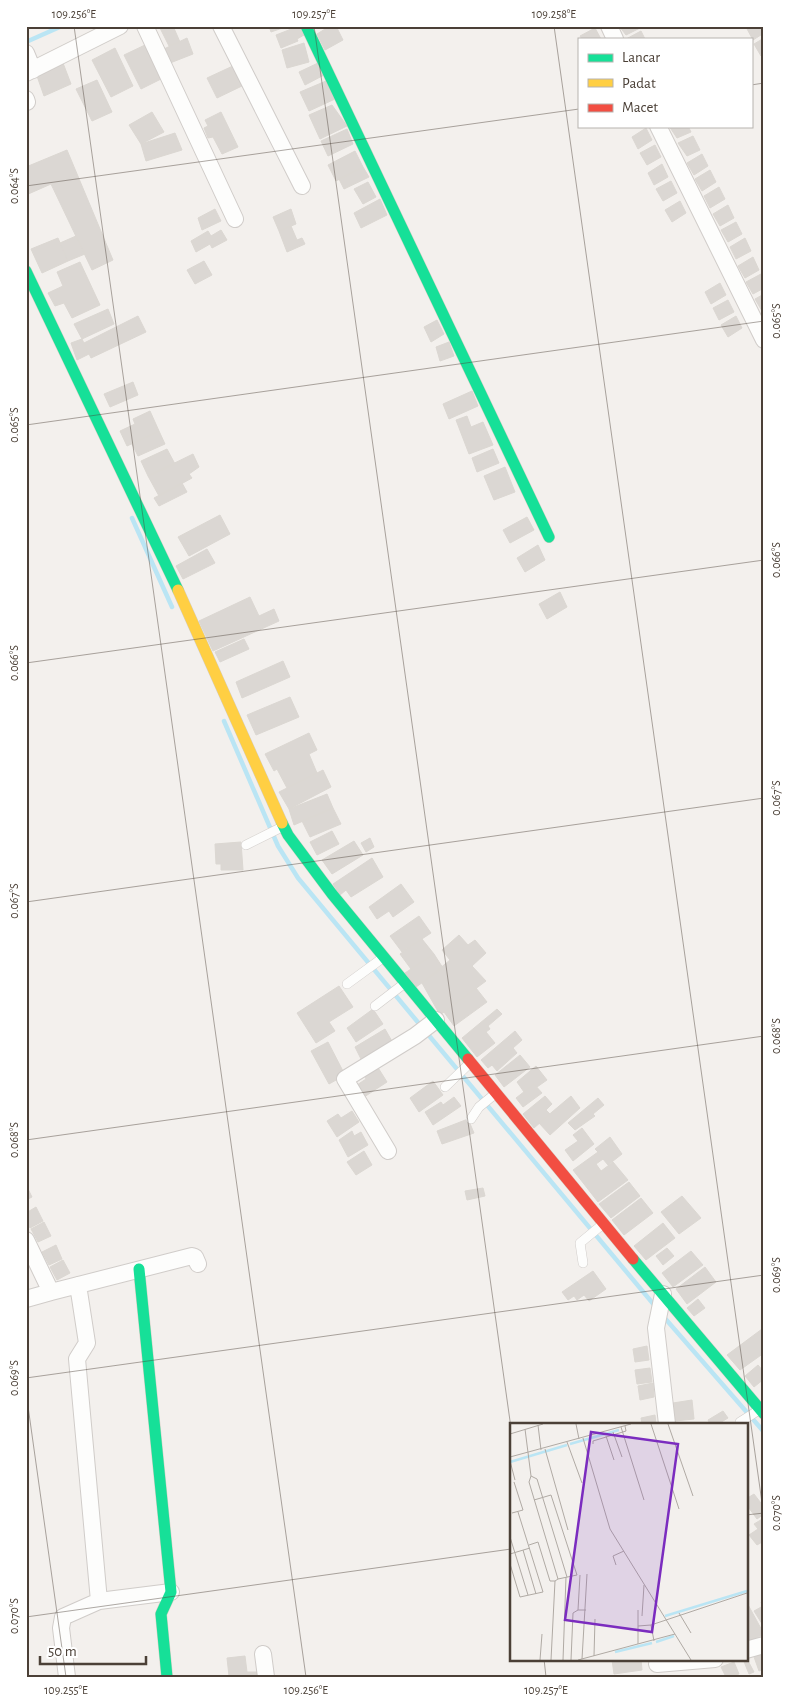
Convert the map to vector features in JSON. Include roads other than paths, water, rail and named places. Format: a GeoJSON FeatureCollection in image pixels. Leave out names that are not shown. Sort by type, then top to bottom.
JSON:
{"type":"FeatureCollection","features":[{"type":"Feature","properties":{"kind":"street"},"geometry":{"type":"LineString","coordinates":[[29,64],[120,26]]}},
{"type":"Feature","properties":{"kind":"street"},"geometry":{"type":"LineString","coordinates":[[145,26],[235,219]]}},
{"type":"Feature","properties":{"kind":"street"},"geometry":{"type":"LineString","coordinates":[[222,26],[302,186]]}},
{"type":"Feature","properties":{"kind":"street"},"geometry":{"type":"LineString","coordinates":[[306,26],[549,537]]}},
{"type":"Feature","properties":{"kind":"street"},"geometry":{"type":"LineString","coordinates":[[609,26],[615,38]]}},
{"type":"Feature","properties":{"kind":"street"},"geometry":{"type":"LineString","coordinates":[[659,128],[764,340]]}},
{"type":"Feature","properties":{"kind":"street"},"geometry":{"type":"LineString","coordinates":[[26,271],[69,364],[154,537],[281,828],[402,984],[427,1026],[468,1065],[491,1097],[663,1293],[759,1412]]}},
{"type":"Feature","properties":{"kind":"street"},"geometry":{"type":"LineString","coordinates":[[388,1151],[345,1081],[356,1071],[427,1026]]}},
{"type":"Feature","properties":{"kind":"street"},"geometry":{"type":"LineString","coordinates":[[26,1240],[51,1292]]}},
{"type":"Feature","properties":{"kind":"street"},"geometry":{"type":"LineString","coordinates":[[26,1299],[192,1256],[195,1257],[198,1264]]}},
{"type":"Feature","properties":{"kind":"street"},"geometry":{"type":"LineString","coordinates":[[138,1269],[171,1592],[161,1614],[167,1677]]}},
{"type":"Feature","properties":{"kind":"street"},"geometry":{"type":"LineString","coordinates":[[78,1285],[87,1343],[77,1359],[99,1601]]}},
{"type":"Feature","properties":{"kind":"street"},"geometry":{"type":"LineString","coordinates":[[663,1293],[656,1328],[666,1423]]}},
{"type":"Feature","properties":{"kind":"street"},"geometry":{"type":"LineString","coordinates":[[67,1677],[61,1628],[63,1617],[99,1601],[171,1592]]}},
{"type":"Feature","properties":{"kind":"street"},"geometry":{"type":"LineString","coordinates":[[748,1649],[764,1645]]}},
{"type":"Feature","properties":{"kind":"street"},"geometry":{"type":"LineString","coordinates":[[263,1654],[266,1677]]}},
{"type":"Feature","properties":{"kind":"street"},"geometry":{"type":"LineString","coordinates":[[657,1667],[708,1660]]}},
{"type":"Feature","properties":{"kind":"lane"},"geometry":{"type":"LineString","coordinates":[[246,845],[281,828]]}},
{"type":"Feature","properties":{"kind":"lane"},"geometry":{"type":"LineString","coordinates":[[347,984],[381,958]]}},
{"type":"Feature","properties":{"kind":"lane"},"geometry":{"type":"LineString","coordinates":[[375,1006],[402,984]]}},
{"type":"Feature","properties":{"kind":"lane"},"geometry":{"type":"LineString","coordinates":[[445,1087],[468,1065]]}},
{"type":"Feature","properties":{"kind":"lane"},"geometry":{"type":"LineString","coordinates":[[471,1119],[479,1107],[491,1097]]}},
{"type":"Feature","properties":{"kind":"lane"},"geometry":{"type":"LineString","coordinates":[[583,1263],[580,1242],[602,1224]]}},
{"type":"Feature","properties":{"kind":"lane"},"geometry":{"type":"LineString","coordinates":[[741,1421],[759,1412]]}},
{"type":"Feature","properties":{"kind":"waterway"},"geometry":{"type":"LineString","coordinates":[[26,42],[62,26]]}},
{"type":"Feature","properties":{"kind":"waterway"},"geometry":{"type":"LineString","coordinates":[[132,518],[172,607]]}},
{"type":"Feature","properties":{"kind":"waterway"},"geometry":{"type":"LineString","coordinates":[[224,721],[278,846],[298,878],[421,1026]]}},
{"type":"Feature","properties":{"kind":"waterway"},"geometry":{"type":"LineString","coordinates":[[426,1032],[655,1306]]}},
{"type":"Feature","properties":{"kind":"waterway"},"geometry":{"type":"LineString","coordinates":[[663,1316],[764,1432]]}}]}
